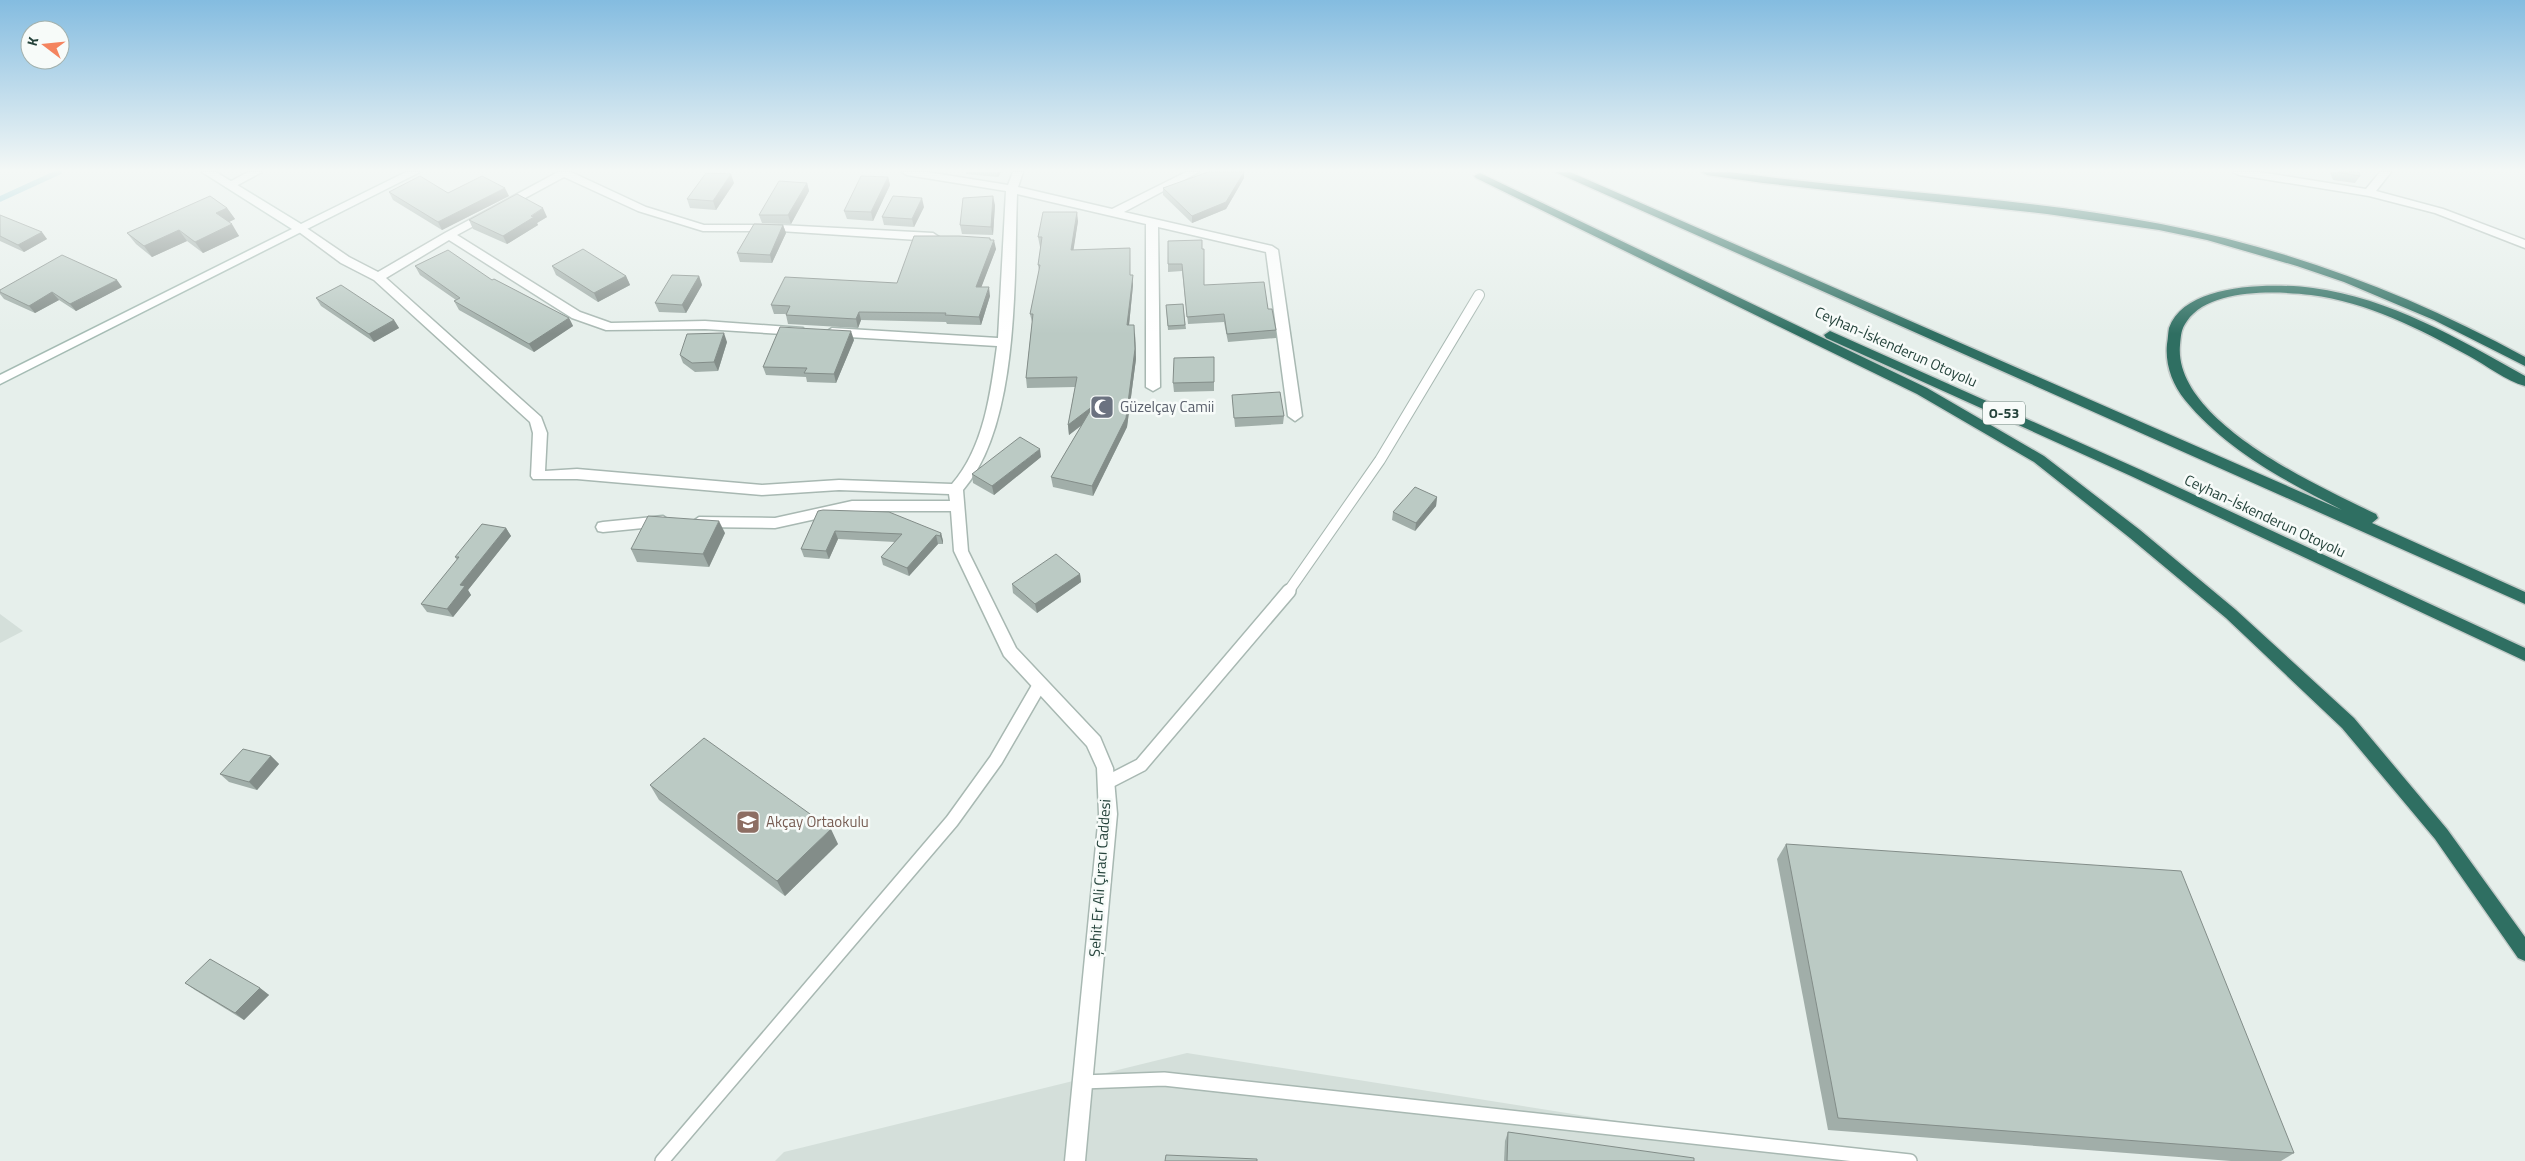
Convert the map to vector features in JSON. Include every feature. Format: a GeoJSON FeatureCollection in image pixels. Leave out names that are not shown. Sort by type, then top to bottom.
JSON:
{"type":"FeatureCollection","features":[{"type":"Feature","properties":{"kind":"highway"},"geometry":{"type":"LineString","coordinates":[[1583,226],[1922,390],[2039,459],[2135,534],[2231,614],[2348,723],[2441,834],[2525,952]]}},
{"type":"Feature","properties":{"kind":"highway","name":"Ceyhan-İskenderun Otoyolu"},"geometry":{"type":"LineString","coordinates":[[1590,226],[2145,478],[2525,655]]}},
{"type":"Feature","properties":{"kind":"highway","name":"Ceyhan-İskenderun Otoyolu"},"geometry":{"type":"LineString","coordinates":[[1685,226],[2162,434],[2525,598]]}},
{"type":"Feature","properties":{"kind":"highway"},"geometry":{"type":"LineString","coordinates":[[2155,226],[2234,244],[2310,266],[2398,298],[2486,340],[2525,362]]}},
{"type":"Feature","properties":{"kind":"highway"},"geometry":{"type":"LineString","coordinates":[[2525,382],[2418,324],[2372,306],[2333,295],[2294,289],[2253,289],[2222,294],[2195,304],[2178,321],[2171,341],[2174,368],[2189,396],[2218,427],[2271,465],[2334,499],[2525,594]]}},
{"type":"Feature","properties":{"kind":"street"},"geometry":{"type":"LineString","coordinates":[[298,226],[345,260],[378,277],[536,420],[540,433],[538,476],[578,474],[762,490],[838,484],[956,489],[971,470],[990,416],[1002,362],[1004,241],[1006,226]]}},
{"type":"Feature","properties":{"kind":"street"},"geometry":{"type":"LineString","coordinates":[[0,380],[305,226]]}},
{"type":"Feature","properties":{"kind":"street"},"geometry":{"type":"LineString","coordinates":[[378,277],[465,226]]}},
{"type":"Feature","properties":{"kind":"street"},"geometry":{"type":"LineString","coordinates":[[697,226],[703,228],[780,228],[949,238]]}},
{"type":"Feature","properties":{"kind":"street"},"geometry":{"type":"LineString","coordinates":[[1152,226],[1153,387]]}},
{"type":"Feature","properties":{"kind":"street"},"geometry":{"type":"LineString","coordinates":[[1170,226],[1272,250],[1295,416]]}},
{"type":"Feature","properties":{"kind":"street"},"geometry":{"type":"LineString","coordinates":[[2479,226],[2525,244]]}},
{"type":"Feature","properties":{"kind":"street"},"geometry":{"type":"LineString","coordinates":[[449,235],[576,316],[610,327],[705,325],[1003,342]]}},
{"type":"Feature","properties":{"kind":"street","name":"Şehit Er Ali Çıracı Caddesi"},"geometry":{"type":"LineString","coordinates":[[956,489],[961,551],[1010,652],[1094,742],[1105,768],[1108,814],[1075,1161]]}},
{"type":"Feature","properties":{"kind":"street"},"geometry":{"type":"LineString","coordinates":[[603,527],[682,521],[775,523],[852,506],[958,506]]}},
{"type":"Feature","properties":{"kind":"lane"},"geometry":{"type":"LineString","coordinates":[[1106,783],[1141,765],[1288,592],[1380,460],[1479,295]]}},
{"type":"Feature","properties":{"kind":"lane"},"geometry":{"type":"LineString","coordinates":[[662,1161],[952,821],[996,760],[1040,684]]}},
{"type":"Feature","properties":{"kind":"lane"},"geometry":{"type":"LineString","coordinates":[[1082,1082],[1164,1079],[1910,1161]]}},
{"type":"Feature","properties":{"kind":"shaded area"},"geometry":{"type":"Polygon","coordinates":[[[0,614],[23,631],[0,643],[0,614]]]}},
{"type":"Feature","properties":{"kind":"shaded area"},"geometry":{"type":"Polygon","coordinates":[[[1187,1053],[1871,1161],[775,1161],[784,1152],[1187,1053]]]}},
{"type":"Feature","properties":{"kind":"building"},"geometry":{"type":"Polygon","coordinates":[[[0,226],[28,226],[42,232],[18,245],[0,236],[0,226]]]}},
{"type":"Feature","properties":{"kind":"building"},"geometry":{"type":"Polygon","coordinates":[[[142,226],[228,226],[195,242],[179,230],[144,246],[127,233],[142,226]]]}},
{"type":"Feature","properties":{"kind":"building"},"geometry":{"type":"Polygon","coordinates":[[[482,226],[519,226],[503,236],[482,226]]]}},
{"type":"Feature","properties":{"kind":"building"},"geometry":{"type":"Polygon","coordinates":[[[753,226],[782,226],[770,255],[737,253],[753,226]]]}},
{"type":"Feature","properties":{"kind":"building"},"geometry":{"type":"Polygon","coordinates":[[[1040,226],[1075,226],[1071,250],[1130,248],[1130,275],[1133,275],[1127,325],[1134,325],[1135,349],[1126,418],[1092,486],[1051,477],[1093,406],[1068,425],[1077,377],[1026,378],[1033,314],[1030,314],[1040,265],[1038,265],[1042,237],[1038,237],[1040,226]]]}},
{"type":"Feature","properties":{"kind":"building"},"geometry":{"type":"Polygon","coordinates":[[[914,236],[959,236],[990,238],[990,240],[994,240],[976,287],[989,287],[979,317],[945,315],[946,313],[859,312],[856,319],[786,315],[790,306],[771,305],[785,277],[897,283],[914,236]]]}},
{"type":"Feature","properties":{"kind":"building"},"geometry":{"type":"Polygon","coordinates":[[[1202,240],[1202,249],[1204,249],[1204,285],[1264,282],[1268,309],[1272,309],[1276,330],[1227,334],[1224,314],[1187,317],[1182,264],[1168,264],[1168,241],[1202,240]]]}},
{"type":"Feature","properties":{"kind":"building"},"geometry":{"type":"Polygon","coordinates":[[[583,249],[626,276],[594,293],[552,266],[583,249]]]}},
{"type":"Feature","properties":{"kind":"building"},"geometry":{"type":"Polygon","coordinates":[[[448,250],[492,280],[494,279],[569,318],[529,344],[454,301],[460,298],[415,266],[448,250]]]}},
{"type":"Feature","properties":{"kind":"building"},"geometry":{"type":"Polygon","coordinates":[[[62,255],[117,280],[70,304],[52,292],[29,306],[0,292],[0,290],[62,255]]]}},
{"type":"Feature","properties":{"kind":"building"},"geometry":{"type":"Polygon","coordinates":[[[672,275],[699,276],[682,305],[655,303],[672,275]]]}},
{"type":"Feature","properties":{"kind":"building"},"geometry":{"type":"Polygon","coordinates":[[[341,285],[394,320],[369,334],[316,298],[341,285]]]}},
{"type":"Feature","properties":{"kind":"building"},"geometry":{"type":"Polygon","coordinates":[[[1183,304],[1185,325],[1168,326],[1166,305],[1183,304]]]}},
{"type":"Feature","properties":{"kind":"building"},"geometry":{"type":"Polygon","coordinates":[[[780,327],[851,331],[834,374],[804,373],[807,368],[763,367],[780,327]]]}},
{"type":"Feature","properties":{"kind":"building"},"geometry":{"type":"Polygon","coordinates":[[[724,333],[714,362],[692,363],[680,355],[687,334],[724,333]]]}},
{"type":"Feature","properties":{"kind":"building"},"geometry":{"type":"Polygon","coordinates":[[[1214,357],[1214,382],[1173,383],[1174,358],[1214,357]]]}},
{"type":"Feature","properties":{"kind":"building"},"geometry":{"type":"Polygon","coordinates":[[[1280,392],[1284,416],[1234,418],[1232,395],[1280,392]]]}},
{"type":"Feature","properties":{"kind":"building"},"geometry":{"type":"Polygon","coordinates":[[[1020,437],[1040,449],[992,486],[972,474],[1020,437]]]}},
{"type":"Feature","properties":{"kind":"building"},"geometry":{"type":"Polygon","coordinates":[[[1415,487],[1437,497],[1416,523],[1393,512],[1415,487]]]}},
{"type":"Feature","properties":{"kind":"building"},"geometry":{"type":"Polygon","coordinates":[[[818,511],[889,512],[941,533],[940,536],[936,535],[907,568],[881,557],[902,534],[835,531],[826,551],[801,549],[818,511]]]}},
{"type":"Feature","properties":{"kind":"building"},"geometry":{"type":"Polygon","coordinates":[[[648,516],[719,521],[703,554],[631,549],[648,516]]]}},
{"type":"Feature","properties":{"kind":"building"},"geometry":{"type":"Polygon","coordinates":[[[482,524],[506,528],[460,585],[465,586],[447,609],[421,604],[459,557],[455,557],[482,524]]]}},
{"type":"Feature","properties":{"kind":"building"},"geometry":{"type":"Polygon","coordinates":[[[1056,554],[1080,574],[1035,604],[1012,584],[1056,554]]]}},
{"type":"Feature","properties":{"kind":"building","name":"Akçay Ortaokulu"},"geometry":{"type":"Polygon","coordinates":[[[704,738],[831,829],[777,881],[650,785],[704,738]]]}},
{"type":"Feature","properties":{"kind":"building"},"geometry":{"type":"Polygon","coordinates":[[[243,749],[271,756],[249,782],[220,774],[243,749]]]}},
{"type":"Feature","properties":{"kind":"building"},"geometry":{"type":"Polygon","coordinates":[[[1786,844],[2181,871],[2294,1153],[1838,1118],[1786,844]]]}},
{"type":"Feature","properties":{"kind":"building"},"geometry":{"type":"Polygon","coordinates":[[[210,959],[260,988],[235,1013],[185,983],[210,959]]]}},
{"type":"Feature","properties":{"kind":"building"},"geometry":{"type":"Polygon","coordinates":[[[1508,1132],[1694,1158],[1694,1161],[1507,1161],[1508,1132]]]}},
{"type":"Feature","properties":{"kind":"building"},"geometry":{"type":"Polygon","coordinates":[[[1166,1155],[1257,1159],[1257,1161],[1165,1161],[1166,1155]]]}},
{"type":"Feature","properties":{"kind":"place","name":"Güzelçay Camii"},"geometry":{"type":"Point","coordinates":[1102,407]}},
{"type":"Feature","properties":{"kind":"place","name":"Akçay Ortaokulu"},"geometry":{"type":"Point","coordinates":[748,822]}}]}
